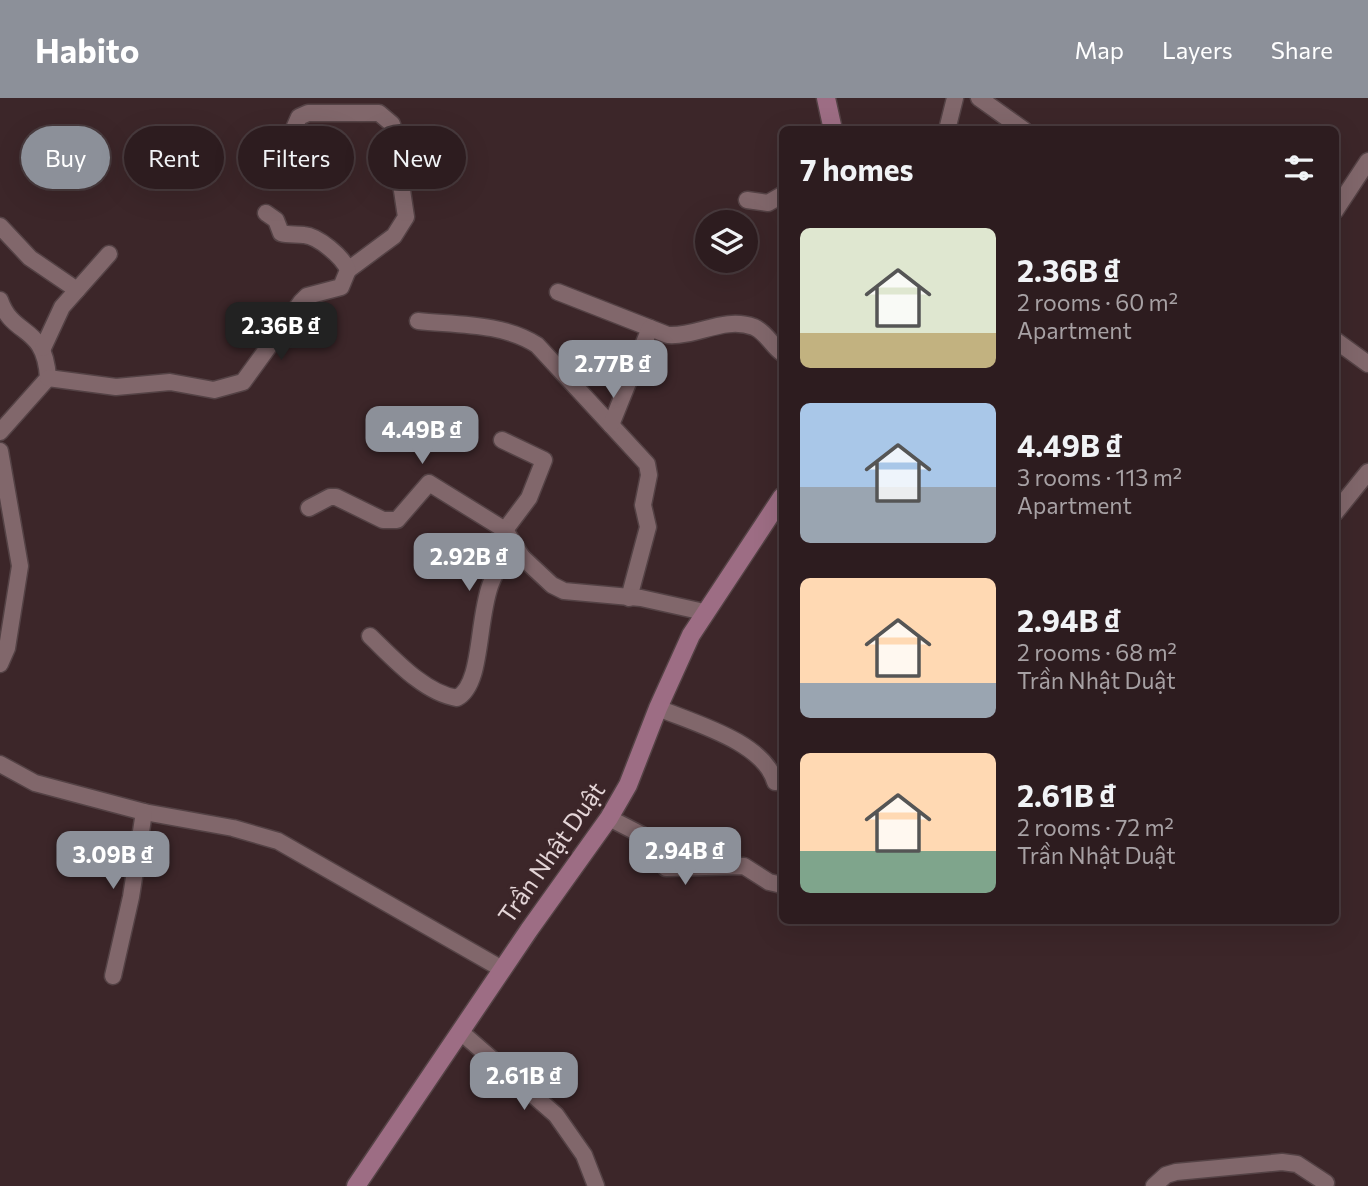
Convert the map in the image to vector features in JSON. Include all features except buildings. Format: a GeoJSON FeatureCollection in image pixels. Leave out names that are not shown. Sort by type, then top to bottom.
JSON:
{"type":"FeatureCollection","features":[{"type":"Feature","properties":{"kind":"main road"},"geometry":{"type":"LineString","coordinates":[[827,98],[831,126]]}},
{"type":"Feature","properties":{"kind":"main road","name":"Trần Nhật Duật"},"geometry":{"type":"LineString","coordinates":[[356,1186],[502,969],[609,818],[628,785],[658,708],[704,612],[779,501]]}},
{"type":"Feature","properties":{"kind":"street"},"geometry":{"type":"LineString","coordinates":[[948,126],[955,98]]}},
{"type":"Feature","properties":{"kind":"street"},"geometry":{"type":"LineString","coordinates":[[979,98],[1018,126]]}},
{"type":"Feature","properties":{"kind":"street"},"geometry":{"type":"LineString","coordinates":[[48,378],[116,387],[170,383],[214,390],[243,383],[307,296],[341,287],[348,270],[394,236],[406,217],[391,124],[379,113],[308,113],[299,117],[295,126]]}},
{"type":"Feature","properties":{"kind":"street"},"geometry":{"type":"LineString","coordinates":[[1339,205],[1368,161]]}},
{"type":"Feature","properties":{"kind":"street"},"geometry":{"type":"LineString","coordinates":[[747,200],[768,204],[779,197]]}},
{"type":"Feature","properties":{"kind":"street"},"geometry":{"type":"LineString","coordinates":[[266,213],[276,220],[281,233],[306,234],[316,239],[332,251],[348,270]]}},
{"type":"Feature","properties":{"kind":"street"},"geometry":{"type":"LineString","coordinates":[[0,226],[30,258],[77,290]]}},
{"type":"Feature","properties":{"kind":"street"},"geometry":{"type":"LineString","coordinates":[[48,378],[43,348],[56,317],[109,254]]}},
{"type":"Feature","properties":{"kind":"street"},"geometry":{"type":"LineString","coordinates":[[558,292],[668,335],[680,336],[710,326],[749,326],[762,332],[779,350]]}},
{"type":"Feature","properties":{"kind":"street"},"geometry":{"type":"LineString","coordinates":[[0,300],[8,315],[43,348]]}},
{"type":"Feature","properties":{"kind":"street"},"geometry":{"type":"LineString","coordinates":[[418,321],[508,331],[523,336],[537,345],[649,469],[643,498],[647,535],[629,598]]}},
{"type":"Feature","properties":{"kind":"street"},"geometry":{"type":"LineString","coordinates":[[611,425],[650,328]]}},
{"type":"Feature","properties":{"kind":"street"},"geometry":{"type":"LineString","coordinates":[[1339,343],[1368,363]]}},
{"type":"Feature","properties":{"kind":"street"},"geometry":{"type":"LineString","coordinates":[[0,432],[48,378]]}},
{"type":"Feature","properties":{"kind":"street"},"geometry":{"type":"LineString","coordinates":[[502,440],[544,460],[529,498],[505,530]]}},
{"type":"Feature","properties":{"kind":"street"},"geometry":{"type":"LineString","coordinates":[[0,451],[20,566],[0,664]]}},
{"type":"Feature","properties":{"kind":"street"},"geometry":{"type":"LineString","coordinates":[[1339,508],[1368,472]]}},
{"type":"Feature","properties":{"kind":"street"},"geometry":{"type":"LineString","coordinates":[[309,508],[337,497],[383,520],[397,520],[429,483],[505,530],[522,557],[552,585],[564,591],[629,598],[704,612]]}},
{"type":"Feature","properties":{"kind":"street"},"geometry":{"type":"LineString","coordinates":[[370,636],[408,671],[442,693],[457,698],[464,695],[472,676],[492,580],[507,558],[516,554],[522,557]]}},
{"type":"Feature","properties":{"kind":"street"},"geometry":{"type":"LineString","coordinates":[[658,708],[741,744],[772,770],[775,782]]}},
{"type":"Feature","properties":{"kind":"street"},"geometry":{"type":"LineString","coordinates":[[0,764],[35,783],[144,813],[246,830],[278,841],[502,969]]}},
{"type":"Feature","properties":{"kind":"street"},"geometry":{"type":"LineString","coordinates":[[113,976],[131,897],[144,813]]}},
{"type":"Feature","properties":{"kind":"street"},"geometry":{"type":"LineString","coordinates":[[609,818],[646,837],[666,868],[744,866],[769,883],[779,885]]}},
{"type":"Feature","properties":{"kind":"street"},"geometry":{"type":"LineString","coordinates":[[462,1032],[556,1115],[578,1144],[596,1186]]}},
{"type":"Feature","properties":{"kind":"street"},"geometry":{"type":"LineString","coordinates":[[1154,1186],[1166,1175],[1176,1172],[1282,1162],[1297,1164],[1326,1183]]}}]}
